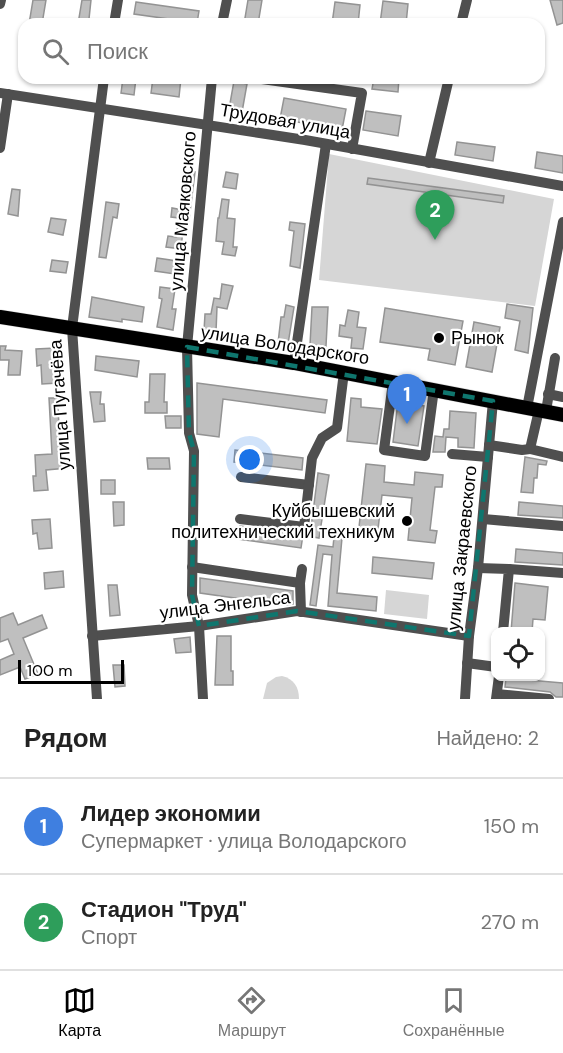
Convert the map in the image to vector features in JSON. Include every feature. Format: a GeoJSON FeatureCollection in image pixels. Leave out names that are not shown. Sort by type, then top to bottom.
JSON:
{"type":"FeatureCollection","features":[{"type":"Feature","properties":{"kind":"main road","name":"улица Володарского"},"geometry":{"type":"LineString","coordinates":[[0,317],[294,363],[563,415]]}},
{"type":"Feature","properties":{"kind":"street"},"geometry":{"type":"LineString","coordinates":[[115,18],[118,0]]}},
{"type":"Feature","properties":{"kind":"street"},"geometry":{"type":"LineString","coordinates":[[223,18],[227,0]]}},
{"type":"Feature","properties":{"kind":"street"},"geometry":{"type":"LineString","coordinates":[[462,18],[467,0]]}},
{"type":"Feature","properties":{"kind":"street","name":"улица Пугачёва"},"geometry":{"type":"LineString","coordinates":[[97,699],[72,328],[103,84]]}},
{"type":"Feature","properties":{"kind":"street","name":"улица Маяковского"},"geometry":{"type":"LineString","coordinates":[[203,699],[199,626],[192,595],[194,451],[189,433],[187,347],[211,84]]}},
{"type":"Feature","properties":{"kind":"street"},"geometry":{"type":"LineString","coordinates":[[297,84],[362,93],[352,149]]}},
{"type":"Feature","properties":{"kind":"street"},"geometry":{"type":"LineString","coordinates":[[429,163],[448,84]]}},
{"type":"Feature","properties":{"kind":"street"},"geometry":{"type":"LineString","coordinates":[[0,148],[4,94]]}},
{"type":"Feature","properties":{"kind":"street","name":"Трудовая улица"},"geometry":{"type":"LineString","coordinates":[[4,94],[207,124],[563,186]]}},
{"type":"Feature","properties":{"kind":"street"},"geometry":{"type":"LineString","coordinates":[[294,363],[326,144]]}},
{"type":"Feature","properties":{"kind":"street"},"geometry":{"type":"LineString","coordinates":[[530,449],[537,410],[551,283],[563,222]]}},
{"type":"Feature","properties":{"kind":"street"},"geometry":{"type":"LineString","coordinates":[[551,283],[563,286]]}},
{"type":"Feature","properties":{"kind":"street"},"geometry":{"type":"LineString","coordinates":[[537,410],[548,394],[555,358]]}},
{"type":"Feature","properties":{"kind":"street"},"geometry":{"type":"LineString","coordinates":[[240,519],[304,527],[312,458],[322,438],[337,428],[344,372]]}},
{"type":"Feature","properties":{"kind":"street"},"geometry":{"type":"LineString","coordinates":[[393,382],[384,450],[425,456],[434,389]]}},
{"type":"Feature","properties":{"kind":"street"},"geometry":{"type":"LineString","coordinates":[[548,394],[563,397]]}},
{"type":"Feature","properties":{"kind":"street","name":"улица Закраевского"},"geometry":{"type":"LineString","coordinates":[[465,699],[469,636],[483,519],[493,401]]}},
{"type":"Feature","properties":{"kind":"street"},"geometry":{"type":"LineString","coordinates":[[489,445],[530,449],[563,457]]}},
{"type":"Feature","properties":{"kind":"street"},"geometry":{"type":"LineString","coordinates":[[452,454],[488,457]]}},
{"type":"Feature","properties":{"kind":"street"},"geometry":{"type":"LineString","coordinates":[[241,477],[309,485]]}},
{"type":"Feature","properties":{"kind":"street"},"geometry":{"type":"LineString","coordinates":[[483,519],[563,526]]}},
{"type":"Feature","properties":{"kind":"street"},"geometry":{"type":"LineString","coordinates":[[192,567],[300,583]]}},
{"type":"Feature","properties":{"kind":"street"},"geometry":{"type":"LineString","coordinates":[[478,567],[563,573]]}},
{"type":"Feature","properties":{"kind":"street"},"geometry":{"type":"LineString","coordinates":[[503,627],[509,568]]}},
{"type":"Feature","properties":{"kind":"street"},"geometry":{"type":"LineString","coordinates":[[301,612],[302,569]]}},
{"type":"Feature","properties":{"kind":"street","name":"улица Энгельса"},"geometry":{"type":"LineString","coordinates":[[92,636],[199,626],[301,612],[469,636]]}},
{"type":"Feature","properties":{"kind":"street"},"geometry":{"type":"LineString","coordinates":[[467,663],[491,666]]}},
{"type":"Feature","properties":{"kind":"street"},"geometry":{"type":"LineString","coordinates":[[499,681],[497,697],[549,699]]}},
{"type":"Feature","properties":{"kind":"highlighted area"},"geometry":{"type":"Polygon","coordinates":[[[187,347],[493,401],[469,636],[297,611],[199,626],[192,595],[194,451],[189,433],[187,347]]]}},
{"type":"Feature","properties":{"kind":"shaded area"},"geometry":{"type":"Polygon","coordinates":[[[329,154],[554,199],[535,306],[319,280],[329,154]]]}},
{"type":"Feature","properties":{"kind":"shaded area"},"geometry":{"type":"Polygon","coordinates":[[[386,590],[429,595],[427,619],[384,614],[386,590]]]}},
{"type":"Feature","properties":{"kind":"shaded area"},"geometry":{"type":"Polygon","coordinates":[[[282,676],[295,684],[299,699],[263,699],[267,683],[282,676]]]}},
{"type":"Feature","properties":{"kind":"building"},"geometry":{"type":"Polygon","coordinates":[[[33,0],[46,0],[43,18],[30,18],[33,0]]]}},
{"type":"Feature","properties":{"kind":"building"},"geometry":{"type":"Polygon","coordinates":[[[82,0],[91,0],[89,18],[79,18],[82,0]]]}},
{"type":"Feature","properties":{"kind":"building"},"geometry":{"type":"Polygon","coordinates":[[[248,0],[262,0],[259,18],[245,18],[248,0]]]}},
{"type":"Feature","properties":{"kind":"building"},"geometry":{"type":"Polygon","coordinates":[[[550,0],[563,0],[563,23],[557,25],[550,0]]]}},
{"type":"Feature","properties":{"kind":"building"},"geometry":{"type":"Polygon","coordinates":[[[383,1],[408,4],[407,18],[381,18],[383,1]]]}},
{"type":"Feature","properties":{"kind":"building"},"geometry":{"type":"Polygon","coordinates":[[[136,2],[199,11],[198,18],[162,18],[134,14],[136,2]]]}},
{"type":"Feature","properties":{"kind":"building"},"geometry":{"type":"Polygon","coordinates":[[[335,2],[360,5],[359,18],[333,18],[335,2]]]}},
{"type":"Feature","properties":{"kind":"building"},"geometry":{"type":"Polygon","coordinates":[[[122,84],[135,84],[134,95],[121,93],[122,84]]]}},
{"type":"Feature","properties":{"kind":"building"},"geometry":{"type":"Polygon","coordinates":[[[152,84],[180,84],[179,97],[151,93],[152,84]]]}},
{"type":"Feature","properties":{"kind":"building"},"geometry":{"type":"Polygon","coordinates":[[[233,84],[247,84],[242,112],[229,109],[233,84]]]}},
{"type":"Feature","properties":{"kind":"building"},"geometry":{"type":"Polygon","coordinates":[[[373,84],[399,84],[398,92],[372,89],[373,84]]]}},
{"type":"Feature","properties":{"kind":"building"},"geometry":{"type":"Polygon","coordinates":[[[284,98],[346,109],[342,130],[280,119],[284,98]]]}},
{"type":"Feature","properties":{"kind":"building"},"geometry":{"type":"Polygon","coordinates":[[[366,111],[401,116],[398,136],[363,130],[366,111]]]}},
{"type":"Feature","properties":{"kind":"building"},"geometry":{"type":"Polygon","coordinates":[[[457,142],[495,147],[493,161],[455,155],[457,142]]]}},
{"type":"Feature","properties":{"kind":"building"},"geometry":{"type":"Polygon","coordinates":[[[537,152],[563,156],[563,173],[535,168],[537,152]]]}},
{"type":"Feature","properties":{"kind":"building"},"geometry":{"type":"Polygon","coordinates":[[[187,171],[195,172],[189,220],[186,230],[183,229],[181,249],[166,247],[168,236],[176,237],[179,218],[171,217],[172,208],[183,210],[187,171]]]}},
{"type":"Feature","properties":{"kind":"building"},"geometry":{"type":"Polygon","coordinates":[[[226,172],[238,174],[236,189],[223,187],[226,172]]]}},
{"type":"Feature","properties":{"kind":"building"},"geometry":{"type":"Polygon","coordinates":[[[368,178],[504,196],[503,203],[367,184],[368,178]]]}},
{"type":"Feature","properties":{"kind":"building"},"geometry":{"type":"Polygon","coordinates":[[[12,189],[20,190],[18,216],[8,214],[12,189]]]}},
{"type":"Feature","properties":{"kind":"building"},"geometry":{"type":"Polygon","coordinates":[[[222,199],[229,200],[227,218],[235,219],[233,247],[237,247],[235,256],[222,254],[224,242],[216,241],[222,199]]]}},
{"type":"Feature","properties":{"kind":"building"},"geometry":{"type":"Polygon","coordinates":[[[106,202],[119,204],[117,218],[113,217],[106,258],[99,257],[106,202]]]}},
{"type":"Feature","properties":{"kind":"building"},"geometry":{"type":"Polygon","coordinates":[[[51,218],[66,220],[63,235],[48,232],[51,218]]]}},
{"type":"Feature","properties":{"kind":"building"},"geometry":{"type":"Polygon","coordinates":[[[290,222],[305,224],[300,268],[290,266],[294,231],[289,230],[290,222]]]}},
{"type":"Feature","properties":{"kind":"building"},"geometry":{"type":"Polygon","coordinates":[[[157,258],[177,261],[175,274],[155,271],[157,258]]]}},
{"type":"Feature","properties":{"kind":"building"},"geometry":{"type":"Polygon","coordinates":[[[52,260],[68,262],[66,273],[50,271],[52,260]]]}},
{"type":"Feature","properties":{"kind":"building"},"geometry":{"type":"Polygon","coordinates":[[[222,284],[233,286],[227,309],[217,307],[216,332],[204,331],[205,314],[211,314],[214,298],[220,299],[222,284]]]}},
{"type":"Feature","properties":{"kind":"building"},"geometry":{"type":"Polygon","coordinates":[[[160,287],[175,289],[172,309],[176,309],[173,330],[157,327],[162,299],[159,298],[160,287]]]}},
{"type":"Feature","properties":{"kind":"building"},"geometry":{"type":"Polygon","coordinates":[[[92,297],[144,307],[142,322],[122,319],[122,322],[89,317],[92,297]]]}},
{"type":"Feature","properties":{"kind":"building"},"geometry":{"type":"Polygon","coordinates":[[[507,304],[533,308],[528,353],[515,350],[520,321],[505,318],[507,304]]]}},
{"type":"Feature","properties":{"kind":"building"},"geometry":{"type":"Polygon","coordinates":[[[286,305],[294,307],[288,344],[278,343],[281,317],[284,317],[286,305]]]}},
{"type":"Feature","properties":{"kind":"building"},"geometry":{"type":"Polygon","coordinates":[[[312,307],[328,307],[326,346],[310,345],[312,307]]]}},
{"type":"Feature","properties":{"kind":"building"},"geometry":{"type":"Polygon","coordinates":[[[385,308],[463,321],[455,365],[428,360],[430,349],[380,342],[385,308]]]}},
{"type":"Feature","properties":{"kind":"building"},"geometry":{"type":"Polygon","coordinates":[[[348,310],[359,312],[357,327],[366,328],[363,349],[351,348],[352,338],[339,336],[340,325],[345,326],[348,310]]]}},
{"type":"Feature","properties":{"kind":"building"},"geometry":{"type":"Polygon","coordinates":[[[474,322],[500,327],[492,372],[466,367],[474,322]]]}},
{"type":"Feature","properties":{"kind":"building"},"geometry":{"type":"Polygon","coordinates":[[[0,346],[6,346],[5,350],[22,351],[20,375],[8,375],[9,360],[0,360],[0,346]]]}},
{"type":"Feature","properties":{"kind":"building"},"geometry":{"type":"Polygon","coordinates":[[[55,348],[58,383],[42,384],[41,365],[37,366],[36,349],[55,348]]]}},
{"type":"Feature","properties":{"kind":"building"},"geometry":{"type":"Polygon","coordinates":[[[96,356],[139,361],[137,377],[95,370],[96,356]]]}},
{"type":"Feature","properties":{"kind":"building"},"geometry":{"type":"Polygon","coordinates":[[[150,374],[165,374],[164,402],[167,402],[167,413],[145,413],[145,402],[149,402],[150,374]]]}},
{"type":"Feature","properties":{"kind":"building"},"geometry":{"type":"Polygon","coordinates":[[[197,383],[327,400],[325,413],[223,399],[219,437],[197,434],[197,383]]]}},
{"type":"Feature","properties":{"kind":"building"},"geometry":{"type":"Polygon","coordinates":[[[90,392],[101,392],[100,404],[104,404],[105,421],[94,422],[90,392]]]}},
{"type":"Feature","properties":{"kind":"building"},"geometry":{"type":"Polygon","coordinates":[[[49,398],[57,398],[59,424],[63,424],[68,468],[46,470],[48,490],[34,491],[35,455],[52,454],[49,398]]]}},
{"type":"Feature","properties":{"kind":"building"},"geometry":{"type":"Polygon","coordinates":[[[351,398],[361,399],[361,407],[382,409],[377,444],[347,441],[351,398]]]}},
{"type":"Feature","properties":{"kind":"building"},"geometry":{"type":"Polygon","coordinates":[[[398,402],[424,406],[418,446],[393,442],[398,402]]]}},
{"type":"Feature","properties":{"kind":"building"},"geometry":{"type":"Polygon","coordinates":[[[450,411],[476,413],[474,448],[458,447],[458,438],[446,437],[445,452],[433,452],[435,436],[443,437],[444,429],[449,429],[450,411]]]}},
{"type":"Feature","properties":{"kind":"building"},"geometry":{"type":"Polygon","coordinates":[[[165,416],[181,416],[181,428],[166,428],[165,416]]]}},
{"type":"Feature","properties":{"kind":"building"},"geometry":{"type":"Polygon","coordinates":[[[235,450],[303,458],[302,470],[234,462],[235,450]]]}},
{"type":"Feature","properties":{"kind":"building"},"geometry":{"type":"Polygon","coordinates":[[[525,457],[547,461],[546,465],[538,464],[533,493],[521,492],[525,457]]]}},
{"type":"Feature","properties":{"kind":"building"},"geometry":{"type":"Polygon","coordinates":[[[147,458],[169,458],[170,469],[148,469],[147,458]]]}},
{"type":"Feature","properties":{"kind":"building"},"geometry":{"type":"Polygon","coordinates":[[[366,464],[385,466],[384,482],[414,485],[415,472],[443,475],[442,487],[435,487],[430,530],[437,531],[435,543],[408,540],[412,498],[382,495],[377,538],[358,536],[366,464]]]}},
{"type":"Feature","properties":{"kind":"building"},"geometry":{"type":"Polygon","coordinates":[[[318,473],[329,475],[319,538],[308,536],[318,473]]]}},
{"type":"Feature","properties":{"kind":"building"},"geometry":{"type":"Polygon","coordinates":[[[101,480],[115,480],[115,494],[101,494],[101,480]]]}},
{"type":"Feature","properties":{"kind":"building"},"geometry":{"type":"Polygon","coordinates":[[[113,502],[124,502],[124,525],[114,526],[113,502]]]}},
{"type":"Feature","properties":{"kind":"building"},"geometry":{"type":"Polygon","coordinates":[[[519,502],[563,506],[563,518],[518,515],[519,502]]]}},
{"type":"Feature","properties":{"kind":"building"},"geometry":{"type":"Polygon","coordinates":[[[50,519],[52,548],[39,549],[37,533],[33,534],[32,520],[50,519]]]}},
{"type":"Feature","properties":{"kind":"building"},"geometry":{"type":"Polygon","coordinates":[[[240,526],[303,535],[301,548],[238,539],[240,526]]]}},
{"type":"Feature","properties":{"kind":"building"},"geometry":{"type":"Polygon","coordinates":[[[334,537],[342,538],[337,593],[377,597],[376,611],[328,606],[332,555],[323,554],[316,606],[310,605],[318,545],[333,547],[334,537]]]}},
{"type":"Feature","properties":{"kind":"building"},"geometry":{"type":"Polygon","coordinates":[[[516,549],[563,553],[563,565],[515,562],[516,549]]]}},
{"type":"Feature","properties":{"kind":"building"},"geometry":{"type":"Polygon","coordinates":[[[373,557],[434,563],[432,579],[372,573],[373,557]]]}},
{"type":"Feature","properties":{"kind":"building"},"geometry":{"type":"Polygon","coordinates":[[[63,571],[64,587],[45,589],[44,573],[63,571]]]}},
{"type":"Feature","properties":{"kind":"building"},"geometry":{"type":"Polygon","coordinates":[[[200,578],[293,591],[293,604],[285,605],[200,593],[200,578]]]}},
{"type":"Feature","properties":{"kind":"building"},"geometry":{"type":"Polygon","coordinates":[[[515,583],[548,587],[545,620],[533,619],[532,627],[511,627],[515,583]]]}},
{"type":"Feature","properties":{"kind":"building"},"geometry":{"type":"Polygon","coordinates":[[[108,585],[117,585],[120,615],[110,616],[108,585]]]}},
{"type":"Feature","properties":{"kind":"building"},"geometry":{"type":"Polygon","coordinates":[[[13,613],[18,625],[42,615],[47,628],[23,638],[38,674],[25,679],[20,667],[0,675],[0,660],[14,654],[8,639],[0,642],[0,618],[13,613]]]}},
{"type":"Feature","properties":{"kind":"building"},"geometry":{"type":"Polygon","coordinates":[[[217,636],[231,636],[233,685],[215,685],[217,636]]]}},
{"type":"Feature","properties":{"kind":"building"},"geometry":{"type":"Polygon","coordinates":[[[190,637],[191,652],[176,653],[174,639],[190,637]]]}},
{"type":"Feature","properties":{"kind":"building"},"geometry":{"type":"Polygon","coordinates":[[[113,665],[124,665],[125,686],[115,687],[113,665]]]}},
{"type":"Feature","properties":{"kind":"building"},"geometry":{"type":"Polygon","coordinates":[[[506,681],[563,683],[563,697],[556,697],[550,692],[505,687],[506,681]]]}},
{"type":"Feature","properties":{"kind":"place","name":"Стадион \"Труд\""},"geometry":{"type":"Point","coordinates":[435,240]}},
{"type":"Feature","properties":{"kind":"place","name":"Рынок"},"geometry":{"type":"Point","coordinates":[439,338]}},
{"type":"Feature","properties":{"kind":"place","name":"Лидер экономии"},"geometry":{"type":"Point","coordinates":[407,424]}},
{"type":"Feature","properties":{"kind":"place","name":"Куйбышевский политехнический техникум"},"geometry":{"type":"Point","coordinates":[407,521]}}]}
